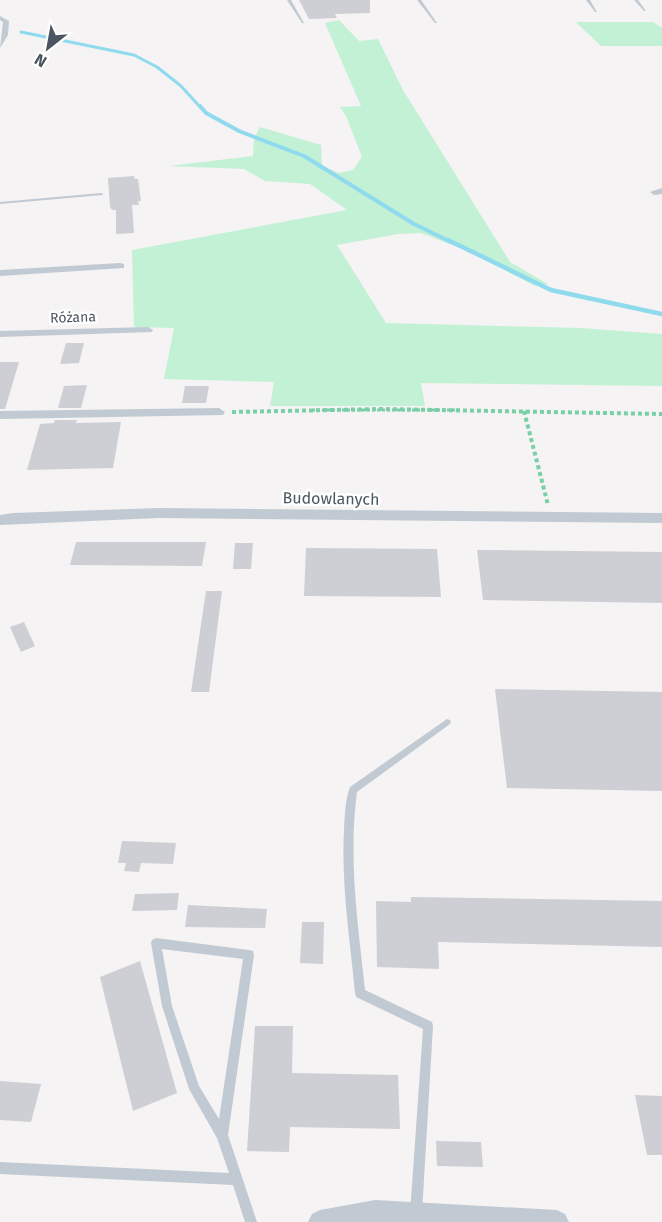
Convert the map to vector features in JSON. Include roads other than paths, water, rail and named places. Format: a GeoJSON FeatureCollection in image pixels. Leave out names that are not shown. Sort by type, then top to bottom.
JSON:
{"type":"FeatureCollection","features":[{"type":"Feature","properties":{"kind":"street"},"geometry":{"type":"LineString","coordinates":[[0,18],[6,21],[7,26],[0,46]]}},
{"type":"Feature","properties":{"kind":"street"},"geometry":{"type":"LineString","coordinates":[[0,273],[120,266]]}},
{"type":"Feature","properties":{"kind":"street","name":"Różana"},"geometry":{"type":"LineString","coordinates":[[0,334],[148,330]]}},
{"type":"Feature","properties":{"kind":"street"},"geometry":{"type":"LineString","coordinates":[[0,415],[219,412]]}},
{"type":"Feature","properties":{"kind":"street","name":"Budowlanych"},"geometry":{"type":"LineString","coordinates":[[0,520],[159,513],[662,518]]}},
{"type":"Feature","properties":{"kind":"street"},"geometry":{"type":"LineString","coordinates":[[320,1222],[375,1212],[557,1222]]}},
{"type":"Feature","properties":{"kind":"lane"},"geometry":{"type":"LineString","coordinates":[[289,0],[303,22]]}},
{"type":"Feature","properties":{"kind":"lane"},"geometry":{"type":"LineString","coordinates":[[419,0],[436,22]]}},
{"type":"Feature","properties":{"kind":"lane"},"geometry":{"type":"LineString","coordinates":[[588,0],[596,11]]}},
{"type":"Feature","properties":{"kind":"lane"},"geometry":{"type":"LineString","coordinates":[[636,0],[645,10]]}},
{"type":"Feature","properties":{"kind":"lane"},"geometry":{"type":"LineString","coordinates":[[0,202],[101,194]]}},
{"type":"Feature","properties":{"kind":"lane"},"geometry":{"type":"LineString","coordinates":[[416,1214],[428,1026],[360,993],[349,853],[349,810],[353,790],[447,722]]}},
{"type":"Feature","properties":{"kind":"lane"},"geometry":{"type":"LineString","coordinates":[[222,1135],[249,956],[156,943],[167,1006],[194,1089],[222,1135],[251,1222]]}},
{"type":"Feature","properties":{"kind":"lane"},"geometry":{"type":"LineString","coordinates":[[0,1168],[237,1179]]}},
{"type":"Feature","properties":{"kind":"waterway"},"geometry":{"type":"LineString","coordinates":[[21,32],[134,55],[157,67],[181,86],[201,108]]}},
{"type":"Feature","properties":{"kind":"waterway"},"geometry":{"type":"LineString","coordinates":[[200,106],[206,113],[239,131],[304,156],[414,224],[451,242]]}},
{"type":"Feature","properties":{"kind":"waterway"},"geometry":{"type":"LineString","coordinates":[[448,240],[551,290],[662,314]]}}]}
